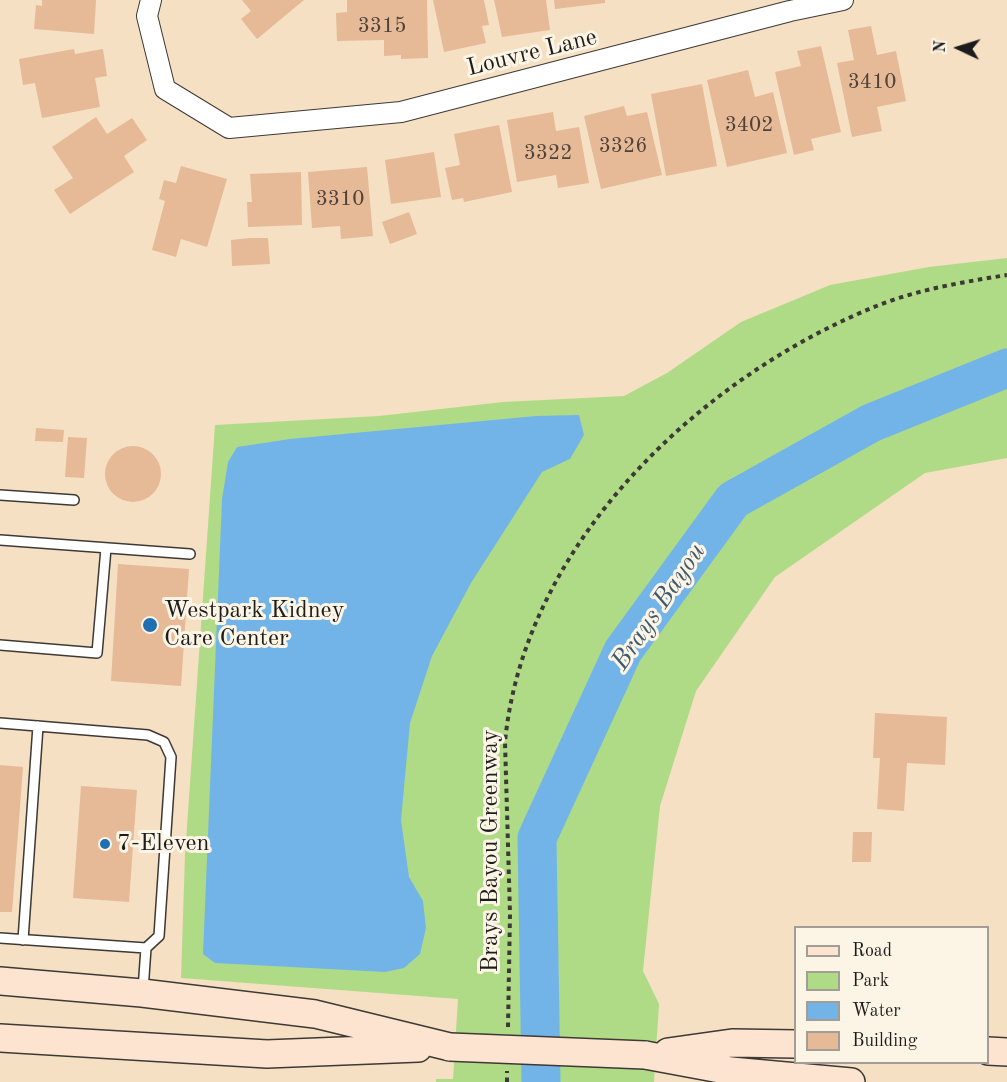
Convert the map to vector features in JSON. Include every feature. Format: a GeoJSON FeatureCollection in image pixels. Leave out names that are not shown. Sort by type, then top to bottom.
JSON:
{"type":"FeatureCollection","features":[{"type":"Feature","properties":{"kind":"main road"},"geometry":{"type":"LineString","coordinates":[[0,981],[142,993],[315,1014],[450,1047]]}},
{"type":"Feature","properties":{"kind":"main road"},"geometry":{"type":"LineString","coordinates":[[0,1038],[267,1054],[450,1047],[645,1055],[731,1071],[851,1082]]}},
{"type":"Feature","properties":{"kind":"main road"},"geometry":{"type":"LineString","coordinates":[[645,1055],[732,1043],[794,1044]]}},
{"type":"Feature","properties":{"kind":"main road"},"geometry":{"type":"LineString","coordinates":[[989,1051],[1007,1052]]}},
{"type":"Feature","properties":{"kind":"street","name":"Louvre Lane"},"geometry":{"type":"LineString","coordinates":[[151,0],[147,16],[165,89],[229,128],[401,112],[790,11],[843,0]]}},
{"type":"Feature","properties":{"kind":"lane"},"geometry":{"type":"LineString","coordinates":[[0,495],[74,500]]}},
{"type":"Feature","properties":{"kind":"lane"},"geometry":{"type":"LineString","coordinates":[[0,540],[190,554]]}},
{"type":"Feature","properties":{"kind":"lane"},"geometry":{"type":"LineString","coordinates":[[0,645],[97,653],[106,548]]}},
{"type":"Feature","properties":{"kind":"lane"},"geometry":{"type":"LineString","coordinates":[[0,723],[148,735],[164,742],[171,757],[159,936],[146,948],[142,993]]}},
{"type":"Feature","properties":{"kind":"lane"},"geometry":{"type":"LineString","coordinates":[[23,940],[38,726]]}},
{"type":"Feature","properties":{"kind":"lane"},"geometry":{"type":"LineString","coordinates":[[0,938],[146,948]]}},
{"type":"Feature","properties":{"kind":"path","name":"Brays Bayou Greenway"},"geometry":{"type":"LineString","coordinates":[[508,1029],[510,926],[505,742],[508,715],[521,661],[567,562],[585,535],[633,475],[675,434],[728,388],[761,366],[824,330],[880,305],[943,286],[1007,275]]}},
{"type":"Feature","properties":{"kind":"path"},"geometry":{"type":"LineString","coordinates":[[507,1061],[507,1082]]}},
{"type":"Feature","properties":{"kind":"green space"},"geometry":{"type":"Polygon","coordinates":[[[1007,258],[1007,458],[925,473],[775,577],[696,691],[660,806],[643,971],[659,1004],[654,1082],[436,1082],[436,1079],[453,1079],[458,999],[181,978],[185,855],[215,425],[379,416],[503,402],[624,396],[667,373],[741,322],[830,285],[929,267],[1007,258]]]}},
{"type":"Feature","properties":{"kind":"water"},"geometry":{"type":"Polygon","coordinates":[[[579,415],[584,435],[570,459],[542,472],[471,583],[432,656],[410,723],[401,820],[409,877],[423,901],[426,928],[420,954],[404,968],[385,972],[215,963],[203,954],[222,499],[228,462],[237,447],[290,439],[536,416],[579,415]]]}},
{"type":"Feature","properties":{"kind":"building"},"geometry":{"type":"Polygon","coordinates":[[[42,0],[96,0],[94,34],[34,29],[36,5],[42,6],[42,0]]]}},
{"type":"Feature","properties":{"kind":"building"},"geometry":{"type":"Polygon","coordinates":[[[242,0],[304,0],[257,39],[241,19],[251,11],[242,0]]]}},
{"type":"Feature","properties":{"kind":"building"},"geometry":{"type":"Polygon","coordinates":[[[347,0],[427,0],[428,58],[401,59],[401,55],[384,56],[384,40],[337,41],[336,13],[347,12],[347,0]]]}},
{"type":"Feature","properties":{"kind":"building"},"geometry":{"type":"Polygon","coordinates":[[[433,0],[484,0],[489,25],[482,26],[486,43],[444,52],[433,0]]]}},
{"type":"Feature","properties":{"kind":"building"},"geometry":{"type":"Polygon","coordinates":[[[494,0],[546,0],[550,30],[502,37],[494,0]]]}},
{"type":"Feature","properties":{"kind":"building"},"geometry":{"type":"Polygon","coordinates":[[[554,0],[605,0],[605,3],[555,9],[554,0]]]}},
{"type":"Feature","properties":{"kind":"building"},"geometry":{"type":"Polygon","coordinates":[[[871,26],[877,55],[896,51],[906,101],[877,107],[882,131],[852,137],[837,63],[854,60],[848,30],[871,26]]]}},
{"type":"Feature","properties":{"kind":"building"},"geometry":{"type":"Polygon","coordinates":[[[821,46],[841,132],[811,139],[814,150],[794,155],[775,72],[801,66],[797,51],[821,46]]]}},
{"type":"Feature","properties":{"kind":"building"},"geometry":{"type":"Polygon","coordinates":[[[74,49],[75,54],[103,49],[107,76],[95,78],[100,107],[42,118],[35,83],[23,85],[19,59],[74,49]]]}},
{"type":"Feature","properties":{"kind":"building"},"geometry":{"type":"Polygon","coordinates":[[[748,70],[755,97],[773,92],[787,153],[727,167],[707,80],[748,70]]]}},
{"type":"Feature","properties":{"kind":"building"},"geometry":{"type":"Polygon","coordinates":[[[702,84],[717,166],[666,176],[651,94],[702,84]]]}},
{"type":"Feature","properties":{"kind":"building"},"geometry":{"type":"Polygon","coordinates":[[[624,106],[627,116],[647,112],[662,175],[601,189],[584,116],[624,106]]]}},
{"type":"Feature","properties":{"kind":"building"},"geometry":{"type":"Polygon","coordinates":[[[553,112],[556,131],[579,127],[589,183],[558,188],[556,175],[517,182],[507,120],[553,112]]]}},
{"type":"Feature","properties":{"kind":"building"},"geometry":{"type":"Polygon","coordinates":[[[96,117],[107,134],[132,118],[147,140],[124,156],[134,172],[70,214],[54,190],[73,178],[52,147],[96,117]]]}},
{"type":"Feature","properties":{"kind":"building"},"geometry":{"type":"Polygon","coordinates":[[[499,125],[512,192],[464,202],[463,198],[452,200],[445,168],[460,165],[454,134],[499,125]]]}},
{"type":"Feature","properties":{"kind":"building"},"geometry":{"type":"Polygon","coordinates":[[[434,152],[441,197],[391,204],[385,160],[434,152]]]}},
{"type":"Feature","properties":{"kind":"building"},"geometry":{"type":"Polygon","coordinates":[[[181,166],[227,179],[207,247],[181,239],[176,257],[152,250],[165,201],[159,199],[164,180],[176,183],[181,166]]]}},
{"type":"Feature","properties":{"kind":"building"},"geometry":{"type":"Polygon","coordinates":[[[367,167],[373,236],[341,239],[340,226],[312,228],[308,172],[367,167]]]}},
{"type":"Feature","properties":{"kind":"building"},"geometry":{"type":"Polygon","coordinates":[[[301,172],[302,225],[248,227],[247,202],[252,202],[250,174],[301,172]]]}},
{"type":"Feature","properties":{"kind":"building"},"geometry":{"type":"Polygon","coordinates":[[[409,212],[417,234],[390,244],[382,222],[409,212]]]}},
{"type":"Feature","properties":{"kind":"building"},"geometry":{"type":"Polygon","coordinates":[[[268,238],[270,264],[232,266],[231,240],[268,238]]]}},
{"type":"Feature","properties":{"kind":"building"},"geometry":{"type":"Polygon","coordinates":[[[36,428],[64,430],[63,442],[35,441],[36,428]]]}},
{"type":"Feature","properties":{"kind":"building"},"geometry":{"type":"Polygon","coordinates":[[[68,437],[87,438],[84,478],[65,477],[68,437]]]}},
{"type":"Feature","properties":{"kind":"building"},"geometry":{"type":"Polygon","coordinates":[[[133,446],[148,451],[156,459],[161,474],[156,489],[148,497],[133,502],[118,497],[110,489],[105,474],[110,459],[118,451],[133,446]]]}},
{"type":"Feature","properties":{"kind":"building","name":"Westpark Kidney Care Center"},"geometry":{"type":"Polygon","coordinates":[[[118,564],[189,569],[181,686],[111,681],[118,564]]]}},
{"type":"Feature","properties":{"kind":"building"},"geometry":{"type":"Polygon","coordinates":[[[875,713],[947,717],[945,765],[907,763],[904,811],[877,809],[880,758],[873,758],[875,713]]]}},
{"type":"Feature","properties":{"kind":"building"},"geometry":{"type":"Polygon","coordinates":[[[0,765],[23,767],[12,912],[0,912],[0,765]]]}},
{"type":"Feature","properties":{"kind":"building","name":"7-Eleven"},"geometry":{"type":"Polygon","coordinates":[[[81,786],[137,790],[129,902],[73,898],[81,786]]]}},
{"type":"Feature","properties":{"kind":"building"},"geometry":{"type":"Polygon","coordinates":[[[853,832],[872,832],[871,862],[852,862],[853,832]]]}},
{"type":"Feature","properties":{"kind":"waterway","name":"Brays Bayou"},"geometry":{"type":"LineString","coordinates":[[541,1082],[537,838],[623,651],[733,500],[871,423],[1007,368]]}},
{"type":"Feature","properties":{"kind":"place","name":"Westpark Kidney Care Center"},"geometry":{"type":"Point","coordinates":[150,625]}},
{"type":"Feature","properties":{"kind":"place","name":"7-Eleven"},"geometry":{"type":"Point","coordinates":[105,844]}}]}
